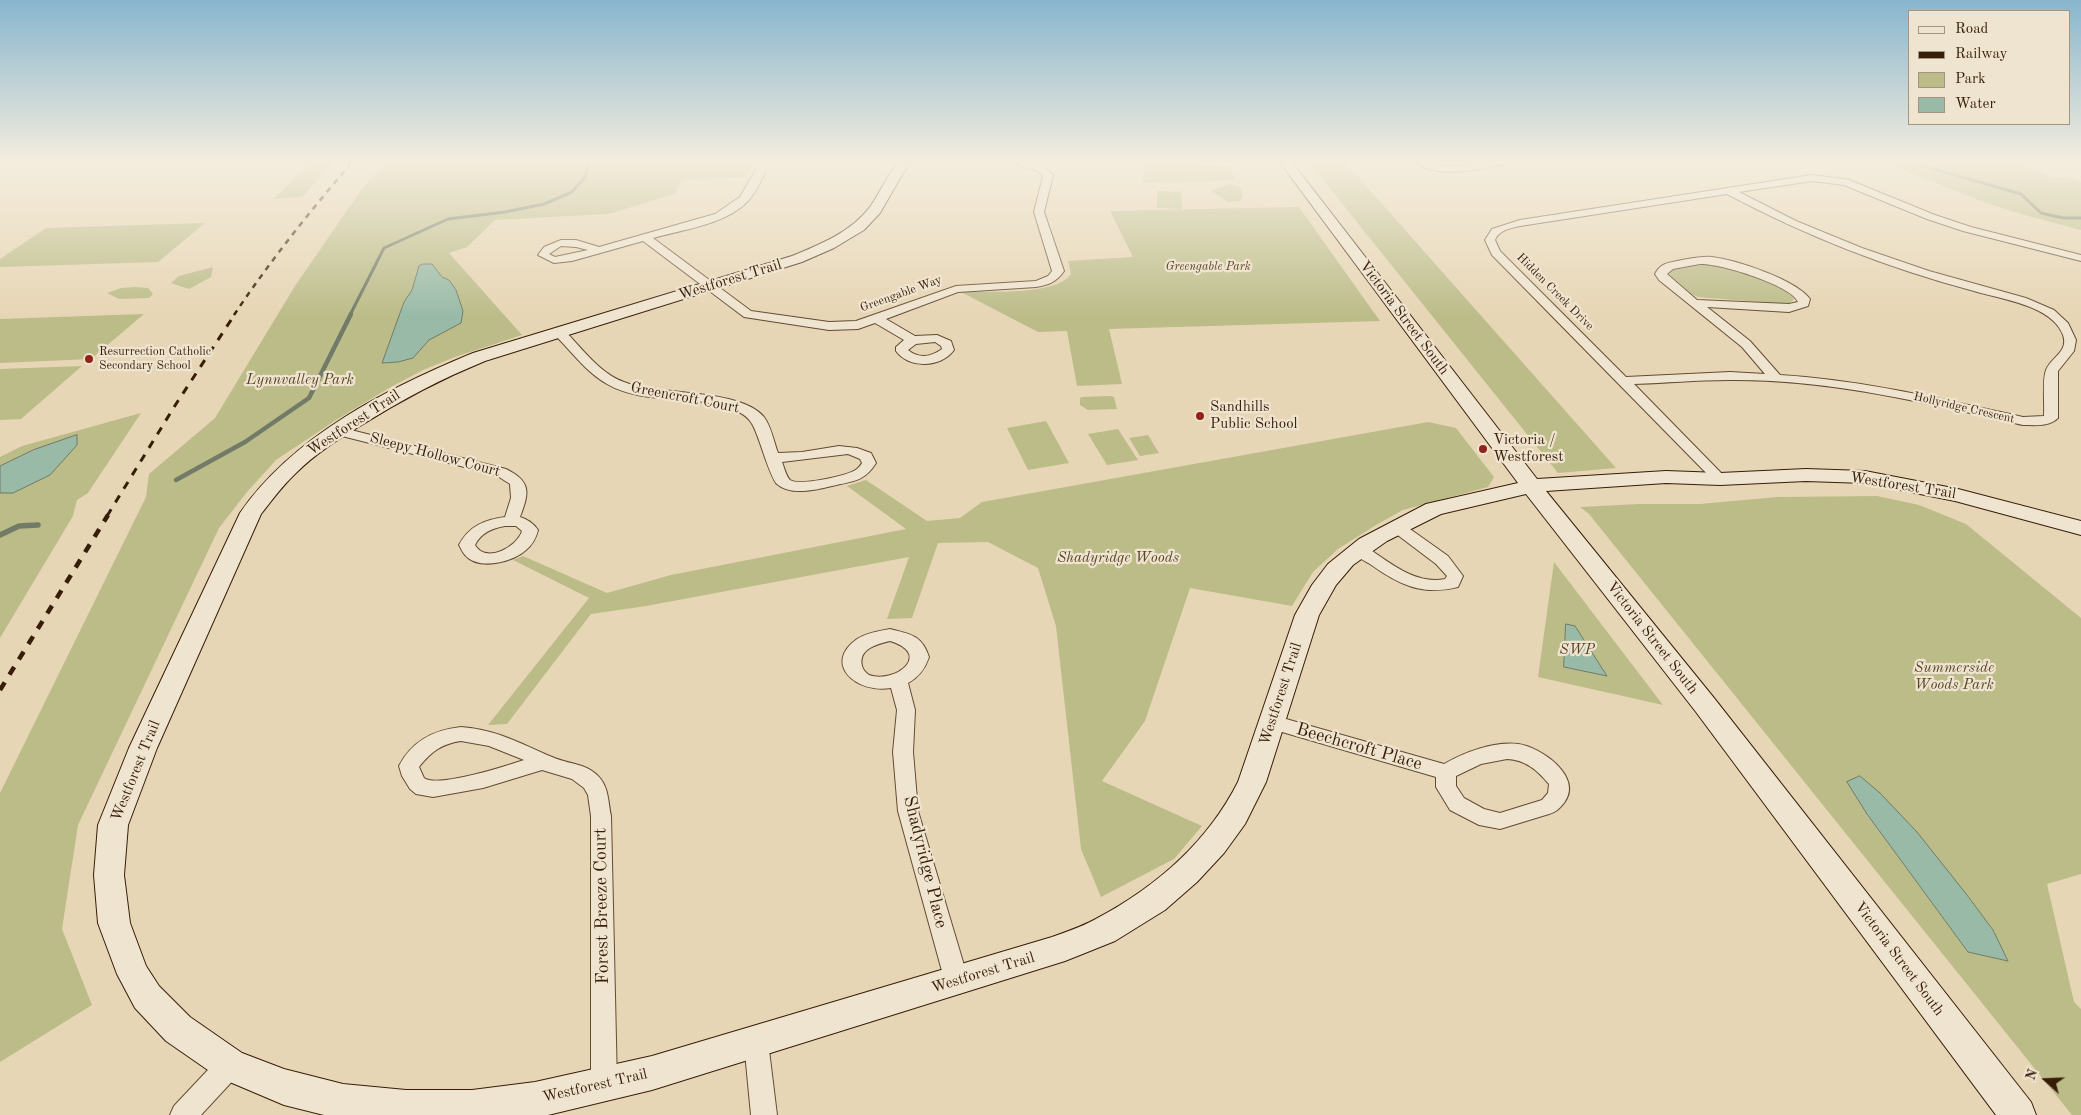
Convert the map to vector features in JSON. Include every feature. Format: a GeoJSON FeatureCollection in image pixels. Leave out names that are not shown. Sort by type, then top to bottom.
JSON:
{"type":"FeatureCollection","features":[{"type":"Feature","properties":{"kind":"street"},"geometry":{"type":"LineString","coordinates":[[597,250],[646,238],[725,213]]}},
{"type":"Feature","properties":{"kind":"street","name":"Westforest Trail"},"geometry":{"type":"LineString","coordinates":[[873,213],[867,220],[847,235],[822,250],[449,368],[398,394],[316,446],[288,469],[267,492],[251,514],[143,748],[113,826],[109,875],[114,922],[133,974],[147,997],[178,1029],[230,1065],[284,1087],[343,1102],[406,1108],[472,1108],[535,1100],[652,1073],[1054,952],[1104,931],[1154,900],[1186,873],[1214,844],[1235,816],[1252,782],[1307,615],[1317,592],[1334,571],[1358,550],[1379,536],[1409,522],[1445,520],[1495,507],[1537,492],[1675,490],[1720,479],[1806,475],[1865,477],[1958,495],[2081,528]]}},
{"type":"Feature","properties":{"kind":"street","name":"Greengable Way"},"geometry":{"type":"LineString","coordinates":[[646,238],[742,310],[757,316],[838,327],[858,325],[956,289],[1046,282],[1056,275],[1058,271],[1039,213]]}},
{"type":"Feature","properties":{"kind":"street","name":"Victoria Street South"},"geometry":{"type":"LineString","coordinates":[[1325,213],[1537,492],[1705,706],[2018,1115]]}},
{"type":"Feature","properties":{"kind":"street","name":"Hidden Creek Drive"},"geometry":{"type":"LineString","coordinates":[[1585,213],[1504,226],[1491,236],[1491,248],[1720,479]]}},
{"type":"Feature","properties":{"kind":"street","name":"Hollyridge Crescent"},"geometry":{"type":"LineString","coordinates":[[1623,381],[1730,376],[1774,378],[1893,392],[2010,419],[2043,421],[2051,418],[2052,371],[2067,355],[2070,346],[2069,336],[2057,318],[2028,303],[1915,272],[1843,245],[1792,224],[1771,213]]}},
{"type":"Feature","properties":{"kind":"street","name":"Hidden Creek Drive"},"geometry":{"type":"LineString","coordinates":[[1922,213],[1967,229],[2081,258]]}},
{"type":"Feature","properties":{"kind":"street"},"geometry":{"type":"LineString","coordinates":[[1695,303],[1714,302],[1789,308],[1804,304],[1804,299],[1792,289],[1725,263],[1701,260],[1666,267],[1660,274],[1663,278],[1746,344],[1774,378]]}},
{"type":"Feature","properties":{"kind":"street"},"geometry":{"type":"LineString","coordinates":[[876,318],[913,340]]}},
{"type":"Feature","properties":{"kind":"street","name":"Greencroft Court"},"geometry":{"type":"LineString","coordinates":[[559,332],[600,373],[619,385],[728,404],[751,412],[758,419],[782,481],[791,486],[802,487],[852,478],[863,472],[869,463],[866,456],[846,449],[793,457],[773,457]]}},
{"type":"Feature","properties":{"kind":"street","name":"Sleepy Hollow Court"},"geometry":{"type":"LineString","coordinates":[[339,431],[501,472],[513,477],[520,484],[521,491],[512,521]]}},
{"type":"Feature","properties":{"kind":"street"},"geometry":{"type":"LineString","coordinates":[[1358,550],[1416,584],[1429,587],[1452,583],[1455,576],[1409,522]]}},
{"type":"Feature","properties":{"kind":"street","name":"Shadyridge Place"},"geometry":{"type":"LineString","coordinates":[[898,681],[906,710],[904,752],[908,811],[957,982]]}},
{"type":"Feature","properties":{"kind":"street","name":"Beechcroft Place"},"geometry":{"type":"LineString","coordinates":[[1272,722],[1446,772]]}},
{"type":"Feature","properties":{"kind":"street","name":"Forest Breeze Court"},"geometry":{"type":"LineString","coordinates":[[543,762],[518,772],[439,789],[423,788],[411,779],[409,766],[416,755],[430,742],[449,734],[465,733],[487,737],[525,751],[543,762],[580,773],[596,789],[601,825],[604,1085]]}},
{"type":"Feature","properties":{"kind":"street"},"geometry":{"type":"LineString","coordinates":[[1497,752],[1526,754],[1546,766],[1558,782],[1558,796],[1549,806],[1500,821],[1479,818],[1457,804],[1446,787],[1446,772],[1462,762],[1497,752]]}},
{"type":"Feature","properties":{"kind":"street"},"geometry":{"type":"LineString","coordinates":[[756,1042],[764,1115]]}},
{"type":"Feature","properties":{"kind":"street"},"geometry":{"type":"LineString","coordinates":[[183,1115],[230,1065]]}},
{"type":"Feature","properties":{"kind":"green space","name":"Lynnvalley Park"},"geometry":{"type":"Polygon","coordinates":[[[345,213],[611,213],[495,220],[467,247],[449,253],[522,335],[455,357],[423,370],[336,420],[276,460],[247,492],[219,528],[78,825],[62,929],[92,1005],[0,1062],[0,793],[146,497],[149,474],[215,418],[295,286],[345,213]]]}},
{"type":"Feature","properties":{"kind":"green space","name":"Greengable Park"},"geometry":{"type":"Polygon","coordinates":[[[1111,213],[1303,213],[1380,321],[1109,329],[1122,384],[1077,386],[1067,331],[1038,332],[961,292],[1004,292],[1037,289],[1063,281],[1071,274],[1068,261],[1133,257],[1111,213]]]}},
{"type":"Feature","properties":{"kind":"green space"},"geometry":{"type":"Polygon","coordinates":[[[1350,213],[1390,213],[1616,468],[1558,473],[1350,213]]]}},
{"type":"Feature","properties":{"kind":"green space"},"geometry":{"type":"Polygon","coordinates":[[[2018,213],[2081,213],[2081,230],[2018,213]]]}},
{"type":"Feature","properties":{"kind":"green space"},"geometry":{"type":"Polygon","coordinates":[[[205,223],[158,262],[0,267],[0,259],[46,228],[205,223]]]}},
{"type":"Feature","properties":{"kind":"green space"},"geometry":{"type":"Polygon","coordinates":[[[1708,264],[1768,283],[1780,288],[1794,299],[1789,304],[1784,304],[1698,297],[1669,274],[1673,270],[1708,264]]]}},
{"type":"Feature","properties":{"kind":"green space"},"geometry":{"type":"Polygon","coordinates":[[[213,267],[211,277],[189,289],[171,283],[179,276],[213,267]]]}},
{"type":"Feature","properties":{"kind":"green space"},"geometry":{"type":"Polygon","coordinates":[[[121,288],[148,288],[153,294],[149,298],[119,299],[107,293],[121,288]]]}},
{"type":"Feature","properties":{"kind":"green space"},"geometry":{"type":"Polygon","coordinates":[[[144,314],[91,359],[0,363],[0,319],[144,314]]]}},
{"type":"Feature","properties":{"kind":"green space"},"geometry":{"type":"Polygon","coordinates":[[[82,366],[21,419],[0,420],[0,369],[82,366]]]}},
{"type":"Feature","properties":{"kind":"green space"},"geometry":{"type":"Polygon","coordinates":[[[1082,397],[1114,397],[1117,409],[1088,410],[1080,405],[1080,398],[1082,397]]]}},
{"type":"Feature","properties":{"kind":"green space"},"geometry":{"type":"Polygon","coordinates":[[[141,413],[88,493],[77,500],[73,516],[0,638],[0,457],[22,446],[141,413]]]}},
{"type":"Feature","properties":{"kind":"green space"},"geometry":{"type":"Polygon","coordinates":[[[1046,421],[1069,463],[1028,470],[1007,428],[1046,421]]]}},
{"type":"Feature","properties":{"kind":"green space","name":"Shadyridge Woods"},"geometry":{"type":"Polygon","coordinates":[[[1428,422],[1456,428],[1494,477],[1488,487],[1403,510],[1376,525],[1338,549],[1313,572],[1292,606],[1190,588],[1145,721],[1102,781],[1202,826],[1174,859],[1101,897],[1081,849],[1056,626],[1038,568],[988,542],[938,543],[912,618],[887,619],[909,557],[646,606],[591,614],[507,724],[488,725],[589,598],[513,560],[523,556],[607,593],[671,575],[906,529],[847,486],[866,480],[927,521],[960,518],[982,502],[1428,422]]]}},
{"type":"Feature","properties":{"kind":"green space"},"geometry":{"type":"Polygon","coordinates":[[[1118,429],[1138,460],[1107,465],[1088,434],[1118,429]]]}},
{"type":"Feature","properties":{"kind":"green space"},"geometry":{"type":"Polygon","coordinates":[[[1148,435],[1159,453],[1140,456],[1129,438],[1148,435]]]}},
{"type":"Feature","properties":{"kind":"green space","name":"Summerside Woods Park"},"geometry":{"type":"Polygon","coordinates":[[[1877,496],[1919,505],[1966,524],[2081,618],[2081,874],[2047,884],[2074,1002],[2081,1009],[2081,1115],[2072,1115],[1589,514],[1580,507],[1639,504],[1700,504],[1777,497],[1877,496]],[[1847,782],[1867,814],[1968,952],[2008,961],[1993,930],[1967,895],[1847,782]]]}},
{"type":"Feature","properties":{"kind":"green space","name":"SWP"},"geometry":{"type":"Polygon","coordinates":[[[1554,562],[1663,705],[1538,677],[1554,562]]]}},
{"type":"Feature","properties":{"kind":"water"},"geometry":{"type":"Polygon","coordinates":[[[432,264],[442,277],[449,280],[456,290],[463,311],[461,323],[429,340],[413,358],[398,362],[382,363],[404,302],[412,290],[419,266],[432,264]]]}},
{"type":"Feature","properties":{"kind":"water"},"geometry":{"type":"Polygon","coordinates":[[[77,435],[77,445],[50,475],[13,493],[0,493],[0,466],[33,450],[77,435]]]}},
{"type":"Feature","properties":{"kind":"water"},"geometry":{"type":"Polygon","coordinates":[[[1566,624],[1575,626],[1607,676],[1564,667],[1566,624]]]}},
{"type":"Feature","properties":{"kind":"water"},"geometry":{"type":"Polygon","coordinates":[[[1860,776],[1880,793],[1917,832],[1993,930],[2008,961],[1968,952],[1867,814],[1847,782],[1860,776]]]}},
{"type":"Feature","properties":{"kind":"waterway"},"geometry":{"type":"LineString","coordinates":[[350,315],[384,248],[448,219],[497,213]]}},
{"type":"Feature","properties":{"kind":"waterway"},"geometry":{"type":"LineString","coordinates":[[2041,213],[2063,218],[2081,218]]}},
{"type":"Feature","properties":{"kind":"waterway"},"geometry":{"type":"LineString","coordinates":[[176,480],[245,442],[309,398],[351,314]]}},
{"type":"Feature","properties":{"kind":"waterway"},"geometry":{"type":"LineString","coordinates":[[0,535],[19,526],[38,525]]}},
{"type":"Feature","properties":{"kind":"railway"},"geometry":{"type":"LineString","coordinates":[[234,315],[310,213]]}},
{"type":"Feature","properties":{"kind":"railway"},"geometry":{"type":"LineString","coordinates":[[107,516],[176,404],[235,314]]}},
{"type":"Feature","properties":{"kind":"railway"},"geometry":{"type":"LineString","coordinates":[[0,690],[108,515]]}},
{"type":"Feature","properties":{"kind":"place","name":"Resurrection Catholic Secondary School"},"geometry":{"type":"Point","coordinates":[89,359]}},
{"type":"Feature","properties":{"kind":"place","name":"Sandhills Public School"},"geometry":{"type":"Point","coordinates":[1200,416]}},
{"type":"Feature","properties":{"kind":"place","name":"Victoria / Westforest"},"geometry":{"type":"Point","coordinates":[1483,449]}}]}
